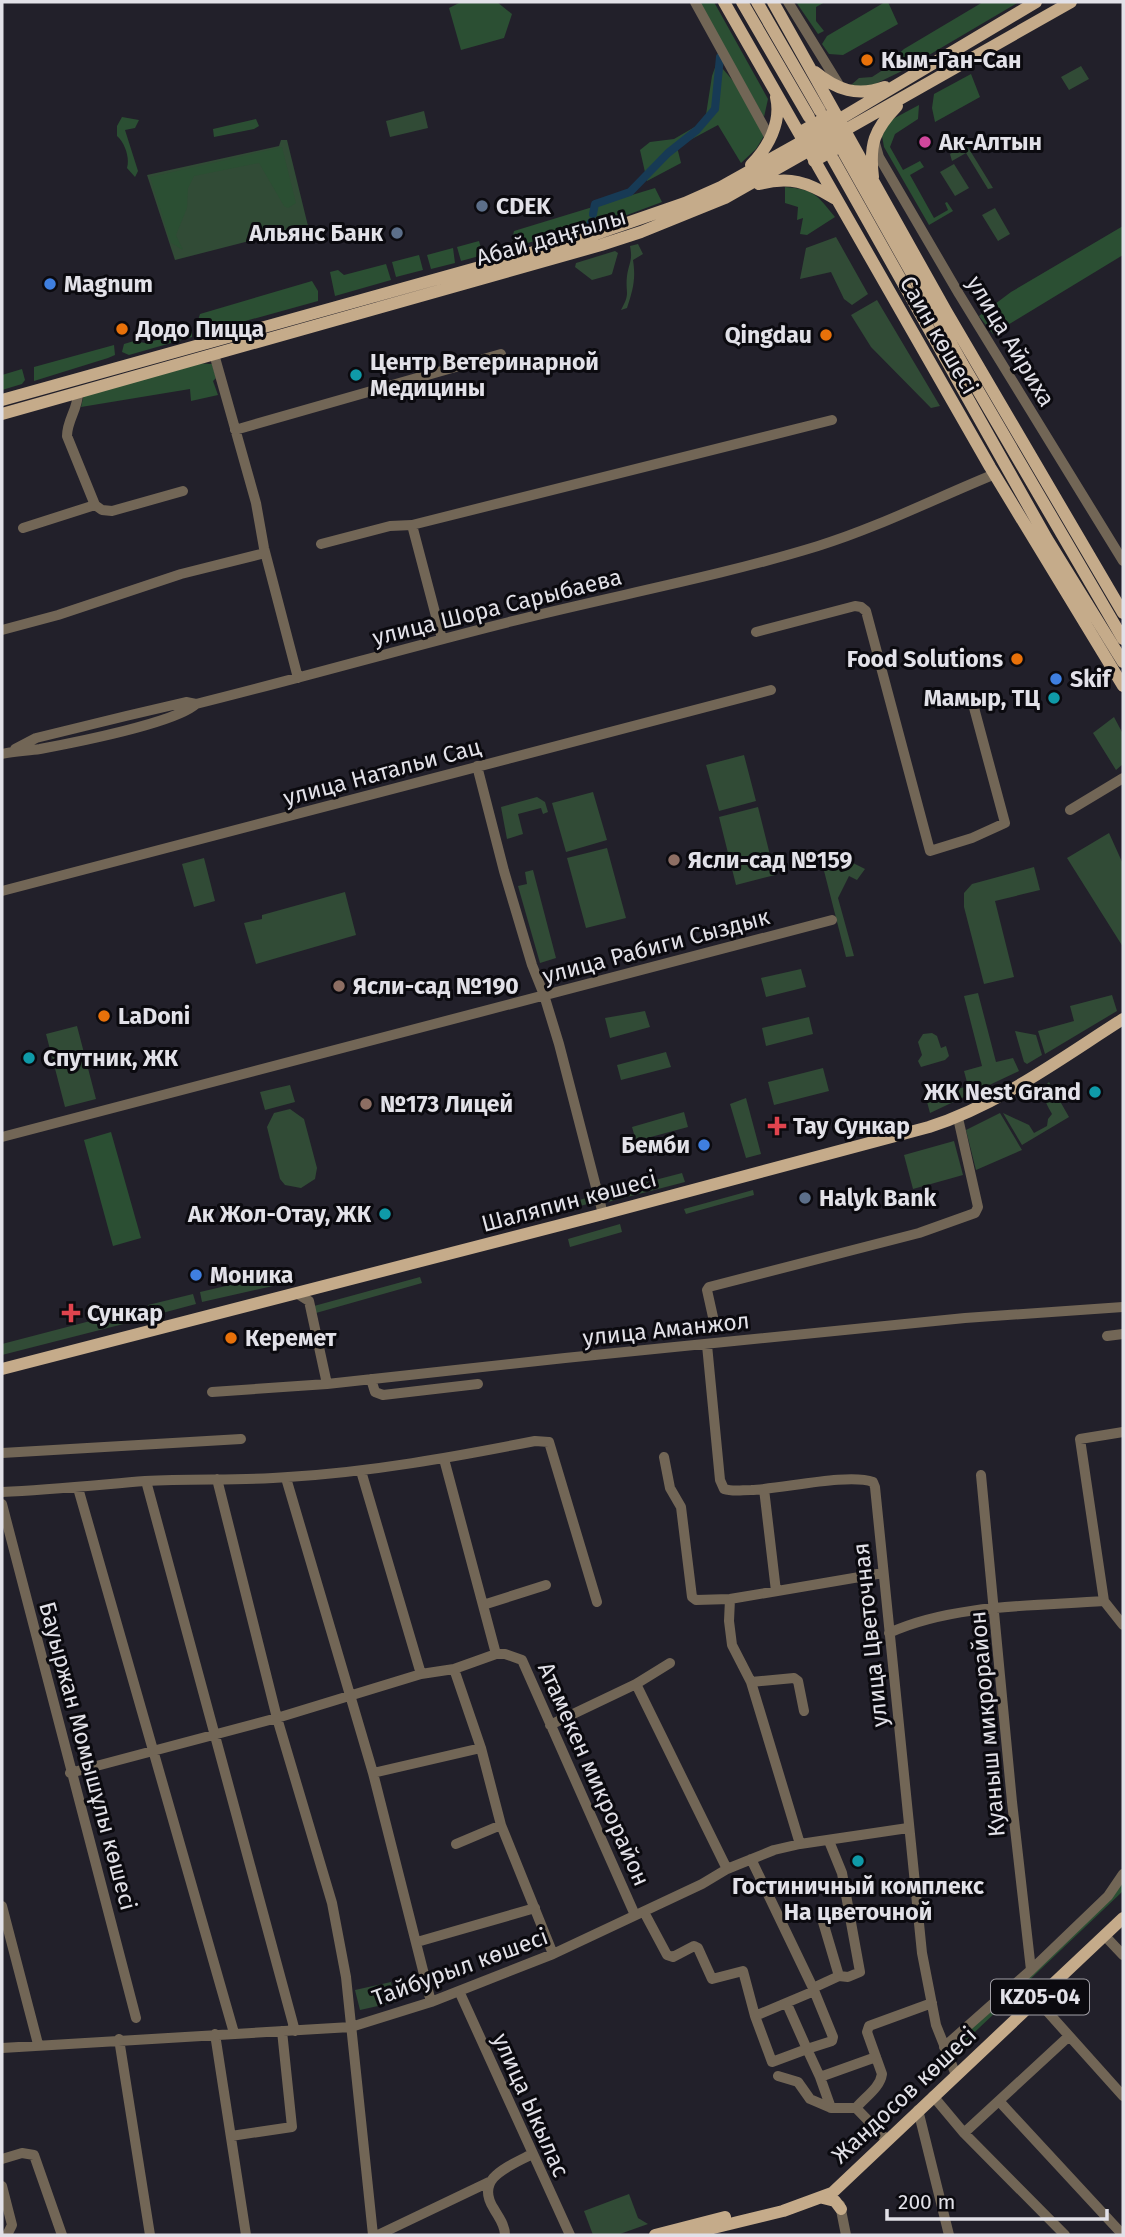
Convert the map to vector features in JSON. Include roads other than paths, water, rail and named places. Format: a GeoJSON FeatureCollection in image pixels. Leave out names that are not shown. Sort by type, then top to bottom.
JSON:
{"type":"FeatureCollection","features":[{"type":"Feature","properties":{"kind":"main road","name":"Саин көшесі"},"geometry":{"type":"LineString","coordinates":[[724,2],[995,474],[1123,686]]}},
{"type":"Feature","properties":{"kind":"main road"},"geometry":{"type":"LineString","coordinates":[[742,2],[815,114],[757,2]]}},
{"type":"Feature","properties":{"kind":"main road","name":"Саин көшесі"},"geometry":{"type":"LineString","coordinates":[[773,2],[810,68],[840,136],[1003,461],[1123,662]]}},
{"type":"Feature","properties":{"kind":"main road","name":"Абай даңғылы"},"geometry":{"type":"LineString","coordinates":[[840,136],[911,77],[1036,2]]}},
{"type":"Feature","properties":{"kind":"main road","name":"Абай даңғылы"},"geometry":{"type":"LineString","coordinates":[[2,414],[640,232],[690,214],[806,147],[840,136],[1071,2]]}},
{"type":"Feature","properties":{"kind":"main road"},"geometry":{"type":"LineString","coordinates":[[1018,13],[1018,22],[1027,27]]}},
{"type":"Feature","properties":{"kind":"main road"},"geometry":{"type":"LineString","coordinates":[[810,68],[827,82],[855,93],[867,92],[911,77]]}},
{"type":"Feature","properties":{"kind":"main road"},"geometry":{"type":"LineString","coordinates":[[743,182],[771,138],[777,111],[774,89]]}},
{"type":"Feature","properties":{"kind":"main road"},"geometry":{"type":"LineString","coordinates":[[873,181],[871,158],[874,137],[888,116],[906,97]]}},
{"type":"Feature","properties":{"kind":"main road"},"geometry":{"type":"LineString","coordinates":[[806,147],[840,136]]}},
{"type":"Feature","properties":{"kind":"main road","name":"Саин көшесі"},"geometry":{"type":"LineString","coordinates":[[840,136],[873,181],[1066,519],[1123,613]]}},
{"type":"Feature","properties":{"kind":"main road","name":"Саин көшесі"},"geometry":{"type":"LineString","coordinates":[[840,136],[1016,456],[1123,639]]}},
{"type":"Feature","properties":{"kind":"main road"},"geometry":{"type":"LineString","coordinates":[[743,182],[787,180],[807,183],[836,199]]}},
{"type":"Feature","properties":{"kind":"main road","name":"Абай даңғылы"},"geometry":{"type":"LineString","coordinates":[[2,400],[584,238],[743,182]]}},
{"type":"Feature","properties":{"kind":"main road"},"geometry":{"type":"LineString","coordinates":[[1016,456],[1066,519]]}},
{"type":"Feature","properties":{"kind":"main road"},"geometry":{"type":"LineString","coordinates":[[1003,461],[1032,537]]}},
{"type":"Feature","properties":{"kind":"main road"},"geometry":{"type":"LineString","coordinates":[[1051,569],[1099,623]]}},
{"type":"Feature","properties":{"kind":"main road"},"geometry":{"type":"LineString","coordinates":[[1099,571],[1123,639]]}},
{"type":"Feature","properties":{"kind":"main road","name":"Шаляпин көшесі"},"geometry":{"type":"LineString","coordinates":[[2,1369],[603,1214],[958,1118],[997,1099],[1123,1019]]}},
{"type":"Feature","properties":{"kind":"main road","name":"Жандосов көшесі"},"geometry":{"type":"LineString","coordinates":[[684,2235],[783,2211],[823,2198],[837,2188],[1123,1918]]}},
{"type":"Feature","properties":{"kind":"main road","name":"Жандосов көшесі"},"geometry":{"type":"LineString","coordinates":[[655,2235],[800,2199],[828,2188],[837,2188]]}},
{"type":"Feature","properties":{"kind":"main road"},"geometry":{"type":"LineString","coordinates":[[823,2198],[835,2201],[841,2209]]}},
{"type":"Feature","properties":{"kind":"street"},"geometry":{"type":"LineString","coordinates":[[695,2],[771,138]]}},
{"type":"Feature","properties":{"kind":"street"},"geometry":{"type":"LineString","coordinates":[[788,2],[842,89]]}},
{"type":"Feature","properties":{"kind":"street","name":"улица Айриха"},"geometry":{"type":"LineString","coordinates":[[874,137],[879,157],[959,295],[1123,561]]}},
{"type":"Feature","properties":{"kind":"street"},"geometry":{"type":"LineString","coordinates":[[214,354],[260,518],[265,553],[298,678]]}},
{"type":"Feature","properties":{"kind":"street"},"geometry":{"type":"LineString","coordinates":[[234,430],[500,354]]}},
{"type":"Feature","properties":{"kind":"street"},"geometry":{"type":"LineString","coordinates":[[78,393],[78,403],[67,426],[66,436],[94,505],[102,510],[112,511],[183,491]]}},
{"type":"Feature","properties":{"kind":"street"},"geometry":{"type":"LineString","coordinates":[[321,544],[390,526],[412,525],[832,421]]}},
{"type":"Feature","properties":{"kind":"street","name":"улица Шора Сарыбаева"},"geometry":{"type":"LineString","coordinates":[[7,752],[38,750],[112,733],[187,713],[196,704],[442,639],[598,603],[821,545],[934,502],[995,474]]}},
{"type":"Feature","properties":{"kind":"street"},"geometry":{"type":"LineString","coordinates":[[23,528],[94,505]]}},
{"type":"Feature","properties":{"kind":"street"},"geometry":{"type":"LineString","coordinates":[[412,525],[442,639]]}},
{"type":"Feature","properties":{"kind":"street"},"geometry":{"type":"LineString","coordinates":[[2,630],[58,615],[181,574],[265,553]]}},
{"type":"Feature","properties":{"kind":"street"},"geometry":{"type":"LineString","coordinates":[[756,632],[855,606],[866,611],[930,851],[972,838],[1005,823],[973,704]]}},
{"type":"Feature","properties":{"kind":"street","name":"улица Натальи Сац"},"geometry":{"type":"LineString","coordinates":[[2,891],[771,690]]}},
{"type":"Feature","properties":{"kind":"street"},"geometry":{"type":"LineString","coordinates":[[478,766],[511,894],[544,995],[603,1214]]}},
{"type":"Feature","properties":{"kind":"street"},"geometry":{"type":"LineString","coordinates":[[1070,810],[1123,778]]}},
{"type":"Feature","properties":{"kind":"street","name":"улица Рабиги Сыздык"},"geometry":{"type":"LineString","coordinates":[[2,1137],[832,920]]}},
{"type":"Feature","properties":{"kind":"street"},"geometry":{"type":"LineString","coordinates":[[713,1317],[707,1290],[709,1287],[919,1233],[975,1213],[978,1207],[958,1118]]}},
{"type":"Feature","properties":{"kind":"street"},"geometry":{"type":"LineString","coordinates":[[298,1294],[309,1301],[327,1384]]}},
{"type":"Feature","properties":{"kind":"street","name":"улица Аманжол"},"geometry":{"type":"LineString","coordinates":[[212,1392],[371,1380],[937,1321],[1123,1307]]}},
{"type":"Feature","properties":{"kind":"street"},"geometry":{"type":"LineString","coordinates":[[1107,1336],[1123,1334]]}},
{"type":"Feature","properties":{"kind":"street","name":"улица Цветочная"},"geometry":{"type":"LineString","coordinates":[[706,1345],[721,1485],[724,1489],[764,1489],[850,1479],[873,1482],[922,1953],[944,2047],[956,2075]]}},
{"type":"Feature","properties":{"kind":"street"},"geometry":{"type":"LineString","coordinates":[[371,1380],[375,1392],[383,1395],[478,1384]]}},
{"type":"Feature","properties":{"kind":"street"},"geometry":{"type":"LineString","coordinates":[[1123,1432],[1080,1439],[1104,1601],[1123,1625]]}},
{"type":"Feature","properties":{"kind":"street"},"geometry":{"type":"LineString","coordinates":[[2,1453],[241,1439]]}},
{"type":"Feature","properties":{"kind":"street"},"geometry":{"type":"LineString","coordinates":[[2,1492],[146,1481],[286,1478],[361,1471],[443,1459],[535,1441],[549,1442],[597,1602]]}},
{"type":"Feature","properties":{"kind":"street"},"geometry":{"type":"LineString","coordinates":[[664,1457],[670,1488],[681,1507],[692,1597],[699,1601],[730,1599],[883,1573]]}},
{"type":"Feature","properties":{"kind":"street"},"geometry":{"type":"LineString","coordinates":[[70,1773],[277,1718],[421,1674],[454,1670],[496,1654],[443,1459]]}},
{"type":"Feature","properties":{"kind":"street"},"geometry":{"type":"LineString","coordinates":[[361,1471],[421,1674]]}},
{"type":"Feature","properties":{"kind":"street","name":"Куаныш микрорайон"},"geometry":{"type":"LineString","coordinates":[[981,1475],[1031,1970]]}},
{"type":"Feature","properties":{"kind":"street"},"geometry":{"type":"LineString","coordinates":[[286,1478],[373,1773],[431,2001]]}},
{"type":"Feature","properties":{"kind":"street"},"geometry":{"type":"LineString","coordinates":[[217,1479],[277,1718],[332,1903],[346,1977],[375,2235],[489,2182],[532,2154]]}},
{"type":"Feature","properties":{"kind":"street"},"geometry":{"type":"LineString","coordinates":[[146,1481],[295,2031]]}},
{"type":"Feature","properties":{"kind":"street"},"geometry":{"type":"LineString","coordinates":[[78,1488],[234,2033]]}},
{"type":"Feature","properties":{"kind":"street"},"geometry":{"type":"LineString","coordinates":[[764,1489],[776,1591]]}},
{"type":"Feature","properties":{"kind":"street","name":"Бауыржан Момышұлы көшесі"},"geometry":{"type":"LineString","coordinates":[[2,1504],[136,2018]]}},
{"type":"Feature","properties":{"kind":"street"},"geometry":{"type":"LineString","coordinates":[[483,1605],[547,1585]]}},
{"type":"Feature","properties":{"kind":"street"},"geometry":{"type":"LineString","coordinates":[[730,1599],[732,1645],[751,1682],[800,1844]]}},
{"type":"Feature","properties":{"kind":"street"},"geometry":{"type":"LineString","coordinates":[[889,1633],[922,1620],[996,1609],[1104,1601]]}},
{"type":"Feature","properties":{"kind":"street","name":"Атамекен микрорайон"},"geometry":{"type":"LineString","coordinates":[[496,1654],[522,1660],[640,1914],[667,1955],[673,1957],[694,1946],[698,1948],[712,1979],[743,1971],[755,2016]]}},
{"type":"Feature","properties":{"kind":"street"},"geometry":{"type":"LineString","coordinates":[[550,1725],[636,1684],[670,1663]]}},
{"type":"Feature","properties":{"kind":"street"},"geometry":{"type":"LineString","coordinates":[[454,1670],[481,1748],[501,1825],[553,1954]]}},
{"type":"Feature","properties":{"kind":"street"},"geometry":{"type":"LineString","coordinates":[[751,1682],[794,1678],[798,1681],[804,1712]]}},
{"type":"Feature","properties":{"kind":"street"},"geometry":{"type":"LineString","coordinates":[[636,1684],[727,1869]]}},
{"type":"Feature","properties":{"kind":"street"},"geometry":{"type":"LineString","coordinates":[[373,1773],[481,1748]]}},
{"type":"Feature","properties":{"kind":"street"},"geometry":{"type":"LineString","coordinates":[[456,1844],[501,1825]]}},
{"type":"Feature","properties":{"kind":"street","name":"Тайбурыл көшесі"},"geometry":{"type":"LineString","coordinates":[[2,2048],[351,2027],[459,1991],[553,1954],[751,1859],[800,1844],[908,1828]]}},
{"type":"Feature","properties":{"kind":"street"},"geometry":{"type":"LineString","coordinates":[[751,1859],[813,1988],[833,2039],[772,2063],[755,2016],[787,2004],[812,1992],[813,1988],[839,1976],[859,1973],[842,1873],[829,1841]]}},
{"type":"Feature","properties":{"kind":"street"},"geometry":{"type":"LineString","coordinates":[[944,2047],[1031,1970],[1108,1896],[1123,1874]]}},
{"type":"Feature","properties":{"kind":"street"},"geometry":{"type":"LineString","coordinates":[[2,1906],[38,2044]]}},
{"type":"Feature","properties":{"kind":"street"},"geometry":{"type":"LineString","coordinates":[[416,1942],[535,1908]]}},
{"type":"Feature","properties":{"kind":"street"},"geometry":{"type":"LineString","coordinates":[[823,1922],[839,1976]]}},
{"type":"Feature","properties":{"kind":"street"},"geometry":{"type":"LineString","coordinates":[[1105,1936],[1123,1955]]}},
{"type":"Feature","properties":{"kind":"street","name":"улица Ыкылас"},"geometry":{"type":"LineString","coordinates":[[459,1991],[570,2235]]}},
{"type":"Feature","properties":{"kind":"street"},"geometry":{"type":"LineString","coordinates":[[1037,2000],[1123,2096]]}},
{"type":"Feature","properties":{"kind":"street"},"geometry":{"type":"LineString","coordinates":[[856,2108],[881,2080],[882,2074],[867,2032],[869,2026],[932,2003]]}},
{"type":"Feature","properties":{"kind":"street"},"geometry":{"type":"LineString","coordinates":[[787,2004],[831,2108]]}},
{"type":"Feature","properties":{"kind":"street"},"geometry":{"type":"LineString","coordinates":[[231,2136],[292,2127],[282,2031]]}},
{"type":"Feature","properties":{"kind":"street"},"geometry":{"type":"LineString","coordinates":[[215,2034],[246,2235]]}},
{"type":"Feature","properties":{"kind":"street"},"geometry":{"type":"LineString","coordinates":[[964,2133],[1068,2037]]}},
{"type":"Feature","properties":{"kind":"street"},"geometry":{"type":"LineString","coordinates":[[119,2039],[150,2235]]}},
{"type":"Feature","properties":{"kind":"street"},"geometry":{"type":"LineString","coordinates":[[820,2077],[876,2057]]}},
{"type":"Feature","properties":{"kind":"street"},"geometry":{"type":"LineString","coordinates":[[778,2076],[798,2082],[810,2099],[831,2108],[856,2108],[887,2140]]}},
{"type":"Feature","properties":{"kind":"street"},"geometry":{"type":"LineString","coordinates":[[933,2096],[964,2133],[1065,2235]]}},
{"type":"Feature","properties":{"kind":"street"},"geometry":{"type":"LineString","coordinates":[[999,2101],[1123,2235]]}},
{"type":"Feature","properties":{"kind":"street"},"geometry":{"type":"LineString","coordinates":[[918,2110],[949,2235]]}},
{"type":"Feature","properties":{"kind":"street"},"geometry":{"type":"LineString","coordinates":[[2,2159],[22,2153],[34,2155],[62,2235]]}},
{"type":"Feature","properties":{"kind":"street"},"geometry":{"type":"LineString","coordinates":[[489,2182],[486,2193],[504,2226],[505,2235]]}},
{"type":"Feature","properties":{"kind":"street"},"geometry":{"type":"LineString","coordinates":[[2,2186],[12,2225],[7,2235]]}},
{"type":"Feature","properties":{"kind":"street"},"geometry":{"type":"LineString","coordinates":[[837,2188],[846,2235]]}},
{"type":"Feature","properties":{"kind":"waterway"},"geometry":{"type":"LineString","coordinates":[[593,214],[595,204],[630,192],[668,153],[697,130],[715,109],[720,57]]}},
{"type":"Feature","properties":{"kind":"waterway"},"geometry":{"type":"LineString","coordinates":[[589,228],[591,222]]}},
{"type":"Feature","properties":{"kind":"place","name":"Кым-Ган-Сан"},"geometry":{"type":"Point","coordinates":[867,60]}},
{"type":"Feature","properties":{"kind":"place","name":"Ак-Алтын"},"geometry":{"type":"Point","coordinates":[925,142]}},
{"type":"Feature","properties":{"kind":"place","name":"CDEK"},"geometry":{"type":"Point","coordinates":[482,206]}},
{"type":"Feature","properties":{"kind":"place","name":"Альянс Банк"},"geometry":{"type":"Point","coordinates":[397,233]}},
{"type":"Feature","properties":{"kind":"place","name":"Magnum"},"geometry":{"type":"Point","coordinates":[50,284]}},
{"type":"Feature","properties":{"kind":"place","name":"Додо Пицца"},"geometry":{"type":"Point","coordinates":[122,329]}},
{"type":"Feature","properties":{"kind":"place","name":"Qingdau"},"geometry":{"type":"Point","coordinates":[826,335]}},
{"type":"Feature","properties":{"kind":"place","name":"Центр Ветеринарной Медицины"},"geometry":{"type":"Point","coordinates":[356,375]}},
{"type":"Feature","properties":{"kind":"place","name":"Food Solutions"},"geometry":{"type":"Point","coordinates":[1017,659]}},
{"type":"Feature","properties":{"kind":"place","name":"Skif"},"geometry":{"type":"Point","coordinates":[1056,679]}},
{"type":"Feature","properties":{"kind":"place","name":"Мамыр, ТЦ"},"geometry":{"type":"Point","coordinates":[1054,698]}},
{"type":"Feature","properties":{"kind":"place","name":"Ясли-сад №159"},"geometry":{"type":"Point","coordinates":[674,860]}},
{"type":"Feature","properties":{"kind":"place","name":"Ясли-сад №190"},"geometry":{"type":"Point","coordinates":[339,986]}},
{"type":"Feature","properties":{"kind":"place","name":"LaDoni"},"geometry":{"type":"Point","coordinates":[104,1016]}},
{"type":"Feature","properties":{"kind":"place","name":"Спутник, ЖК"},"geometry":{"type":"Point","coordinates":[29,1058]}},
{"type":"Feature","properties":{"kind":"place","name":"ЖК Nest Grand"},"geometry":{"type":"Point","coordinates":[1095,1092]}},
{"type":"Feature","properties":{"kind":"place","name":"№173 Лицей"},"geometry":{"type":"Point","coordinates":[366,1104]}},
{"type":"Feature","properties":{"kind":"place","name":"Тау Сункар"},"geometry":{"type":"Point","coordinates":[777,1126]}},
{"type":"Feature","properties":{"kind":"place","name":"Бемби"},"geometry":{"type":"Point","coordinates":[704,1145]}},
{"type":"Feature","properties":{"kind":"place","name":"Halyk Bank"},"geometry":{"type":"Point","coordinates":[805,1198]}},
{"type":"Feature","properties":{"kind":"place","name":"Ак Жол-Отау, ЖК"},"geometry":{"type":"Point","coordinates":[385,1214]}},
{"type":"Feature","properties":{"kind":"place","name":"Моника"},"geometry":{"type":"Point","coordinates":[196,1275]}},
{"type":"Feature","properties":{"kind":"place","name":"Сункар"},"geometry":{"type":"Point","coordinates":[71,1313]}},
{"type":"Feature","properties":{"kind":"place","name":"Керемет"},"geometry":{"type":"Point","coordinates":[231,1338]}},
{"type":"Feature","properties":{"kind":"place","name":"Гостиничный комплекс На цветочной"},"geometry":{"type":"Point","coordinates":[858,1861]}}]}
